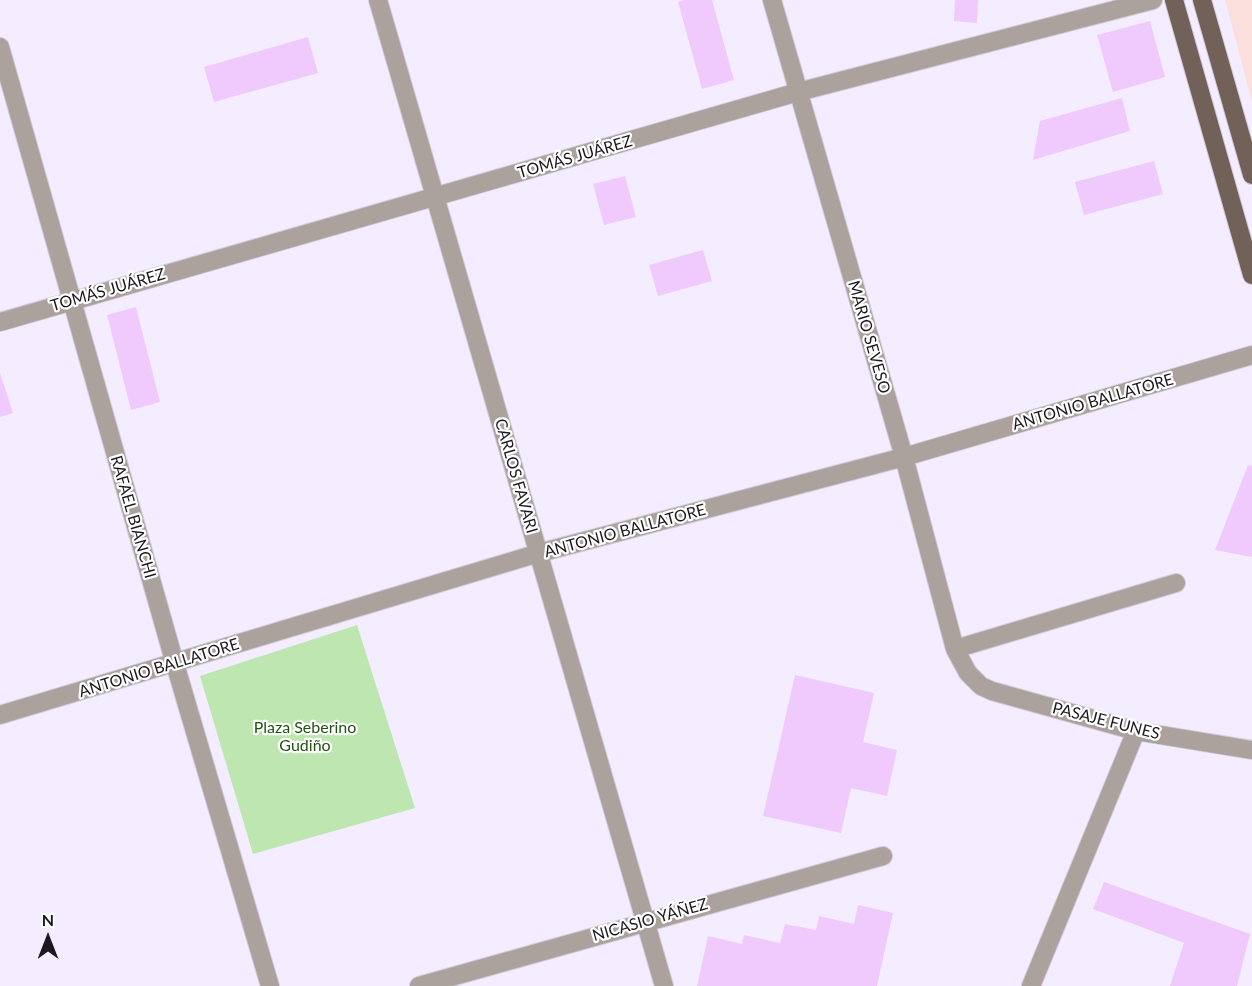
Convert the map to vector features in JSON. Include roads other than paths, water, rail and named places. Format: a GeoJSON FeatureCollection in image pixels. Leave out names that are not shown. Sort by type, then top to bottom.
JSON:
{"type":"FeatureCollection","features":[{"type":"Feature","properties":{"kind":"main road"},"geometry":{"type":"LineString","coordinates":[[1173,0],[1252,274]]}},
{"type":"Feature","properties":{"kind":"main road"},"geometry":{"type":"LineString","coordinates":[[1202,0],[1252,175]]}},
{"type":"Feature","properties":{"kind":"street","name":"CARLOS FAVARI"},"geometry":{"type":"LineString","coordinates":[[378,0],[664,986]]}},
{"type":"Feature","properties":{"kind":"street","name":"MARIO SEVESO"},"geometry":{"type":"LineString","coordinates":[[772,0],[904,457],[955,649],[968,673]]}},
{"type":"Feature","properties":{"kind":"street","name":"TOMÁS JUÁREZ"},"geometry":{"type":"LineString","coordinates":[[0,322],[798,92],[1153,0]]}},
{"type":"Feature","properties":{"kind":"street","name":"RAFAEL BIANCHI"},"geometry":{"type":"LineString","coordinates":[[0,47],[175,664],[270,986]]}},
{"type":"Feature","properties":{"kind":"street","name":"ANTONIO BALLATORE"},"geometry":{"type":"LineString","coordinates":[[0,715],[539,553],[904,457],[1252,355]]}},
{"type":"Feature","properties":{"kind":"street"},"geometry":{"type":"LineString","coordinates":[[955,649],[1176,583]]}},
{"type":"Feature","properties":{"kind":"street","name":"PASAJE FUNES"},"geometry":{"type":"LineString","coordinates":[[968,673],[981,686],[992,691],[1136,731],[1252,750]]}},
{"type":"Feature","properties":{"kind":"street"},"geometry":{"type":"LineString","coordinates":[[1031,986],[1136,731]]}},
{"type":"Feature","properties":{"kind":"street","name":"NICASIO YÁÑEZ"},"geometry":{"type":"LineString","coordinates":[[419,986],[883,856]]}},
{"type":"Feature","properties":{"kind":"park label","name":"Plaza Seberino Gudiño"},"geometry":{"type":"Point","coordinates":[305,737]}}]}
